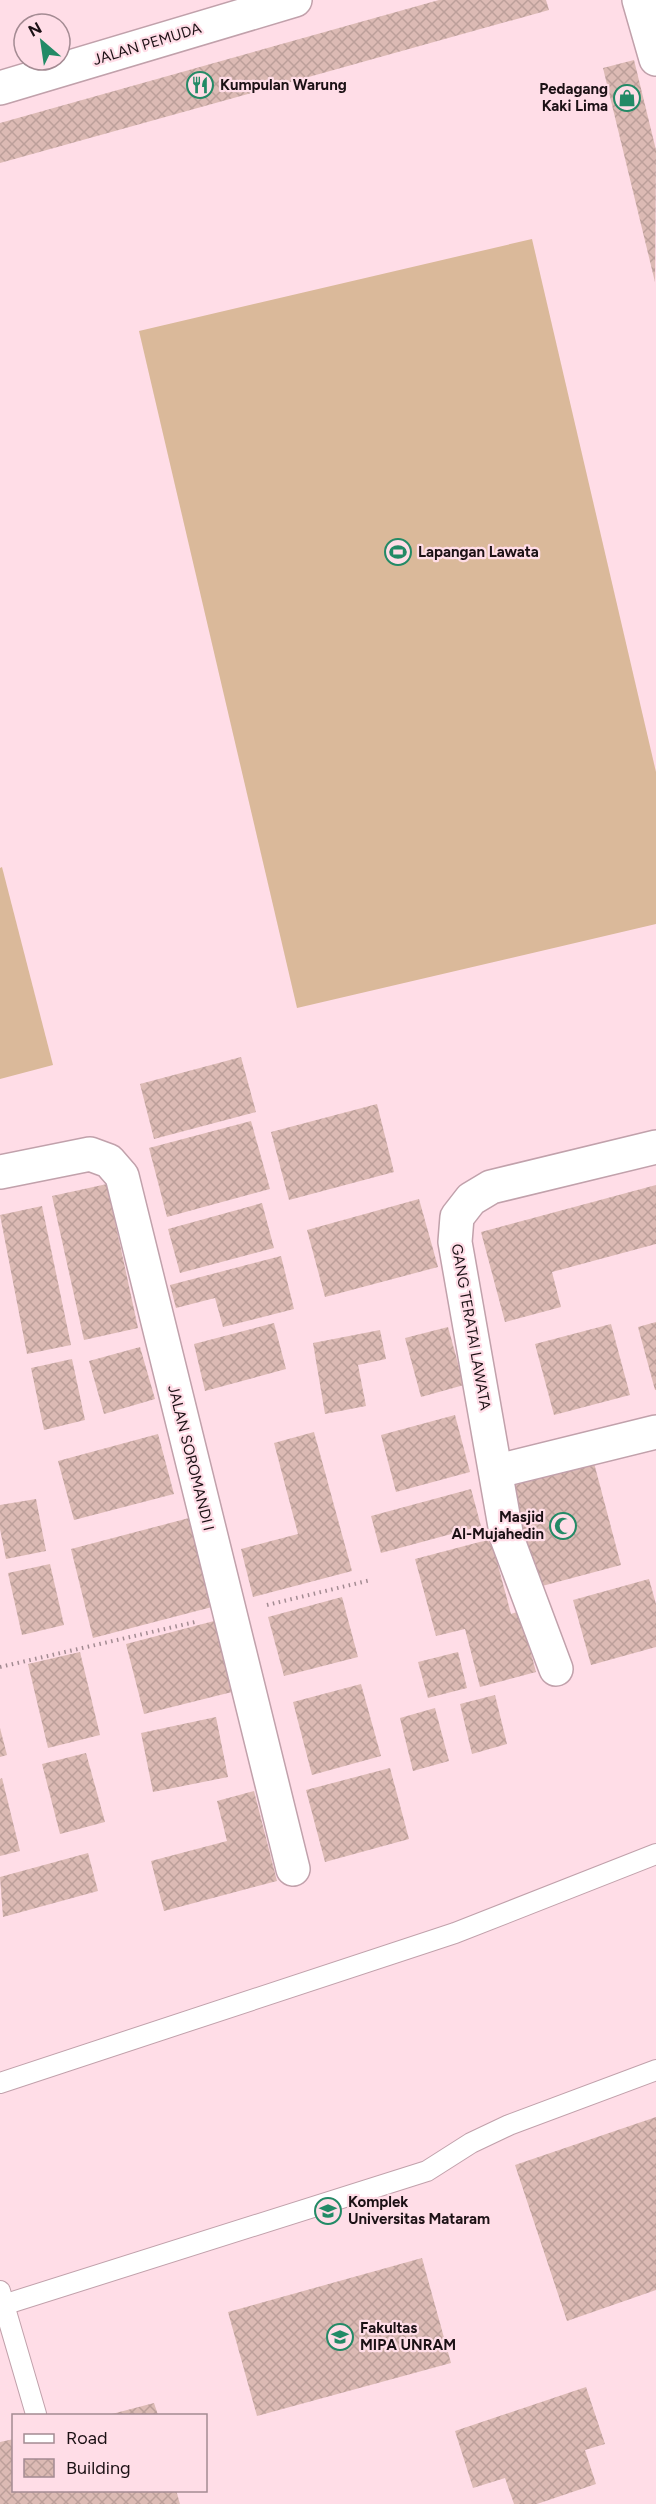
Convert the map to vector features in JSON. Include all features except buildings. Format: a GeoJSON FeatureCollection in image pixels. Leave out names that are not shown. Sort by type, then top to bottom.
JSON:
{"type":"FeatureCollection","features":[{"type":"Feature","properties":{"kind":"street","name":"JALAN PEMUDA"},"geometry":{"type":"LineString","coordinates":[[0,88],[295,0]]}},
{"type":"Feature","properties":{"kind":"street"},"geometry":{"type":"LineString","coordinates":[[639,0],[656,59]]}},
{"type":"Feature","properties":{"kind":"street","name":"GANG TERATAI LAWATA"},"geometry":{"type":"LineString","coordinates":[[498,1471],[466,1316],[455,1242],[457,1217],[471,1199],[491,1187],[656,1147]]}},
{"type":"Feature","properties":{"kind":"street","name":"JALAN SOROMANDI I"},"geometry":{"type":"LineString","coordinates":[[0,1172],[90,1154],[109,1161],[122,1176],[293,1869]]}},
{"type":"Feature","properties":{"kind":"street"},"geometry":{"type":"LineString","coordinates":[[556,1669],[507,1538],[498,1471],[656,1432]]}},
{"type":"Feature","properties":{"kind":"lane"},"geometry":{"type":"LineString","coordinates":[[0,2084],[455,1933],[656,1854]]}},
{"type":"Feature","properties":{"kind":"lane"},"geometry":{"type":"LineString","coordinates":[[36,2414],[1,2301],[427,2171],[471,2143],[509,2125],[656,2070]]}},
{"type":"Feature","properties":{"kind":"path"},"geometry":{"type":"LineString","coordinates":[[0,1667],[371,1580]]}},
{"type":"Feature","properties":{"kind":"shaded area","name":"Lapangan Lawata"},"geometry":{"type":"Polygon","coordinates":[[[532,239],[656,772],[656,924],[297,1008],[139,331],[532,239]]]}},
{"type":"Feature","properties":{"kind":"shaded area"},"geometry":{"type":"Polygon","coordinates":[[[2,867],[53,1065],[0,1079],[0,868],[2,867]]]}},
{"type":"Feature","properties":{"kind":"place","name":"Kumpulan Warung"},"geometry":{"type":"Point","coordinates":[200,85]}},
{"type":"Feature","properties":{"kind":"place","name":"Pedagang Kaki Lima"},"geometry":{"type":"Point","coordinates":[627,98]}},
{"type":"Feature","properties":{"kind":"place","name":"Lapangan Lawata"},"geometry":{"type":"Point","coordinates":[398,552]}},
{"type":"Feature","properties":{"kind":"place","name":"Masjid Al-Mujahedin"},"geometry":{"type":"Point","coordinates":[563,1526]}},
{"type":"Feature","properties":{"kind":"place","name":"Komplek Universitas Mataram"},"geometry":{"type":"Point","coordinates":[328,2211]}},
{"type":"Feature","properties":{"kind":"place","name":"Fakultas MIPA UNRAM"},"geometry":{"type":"Point","coordinates":[340,2337]}}]}
